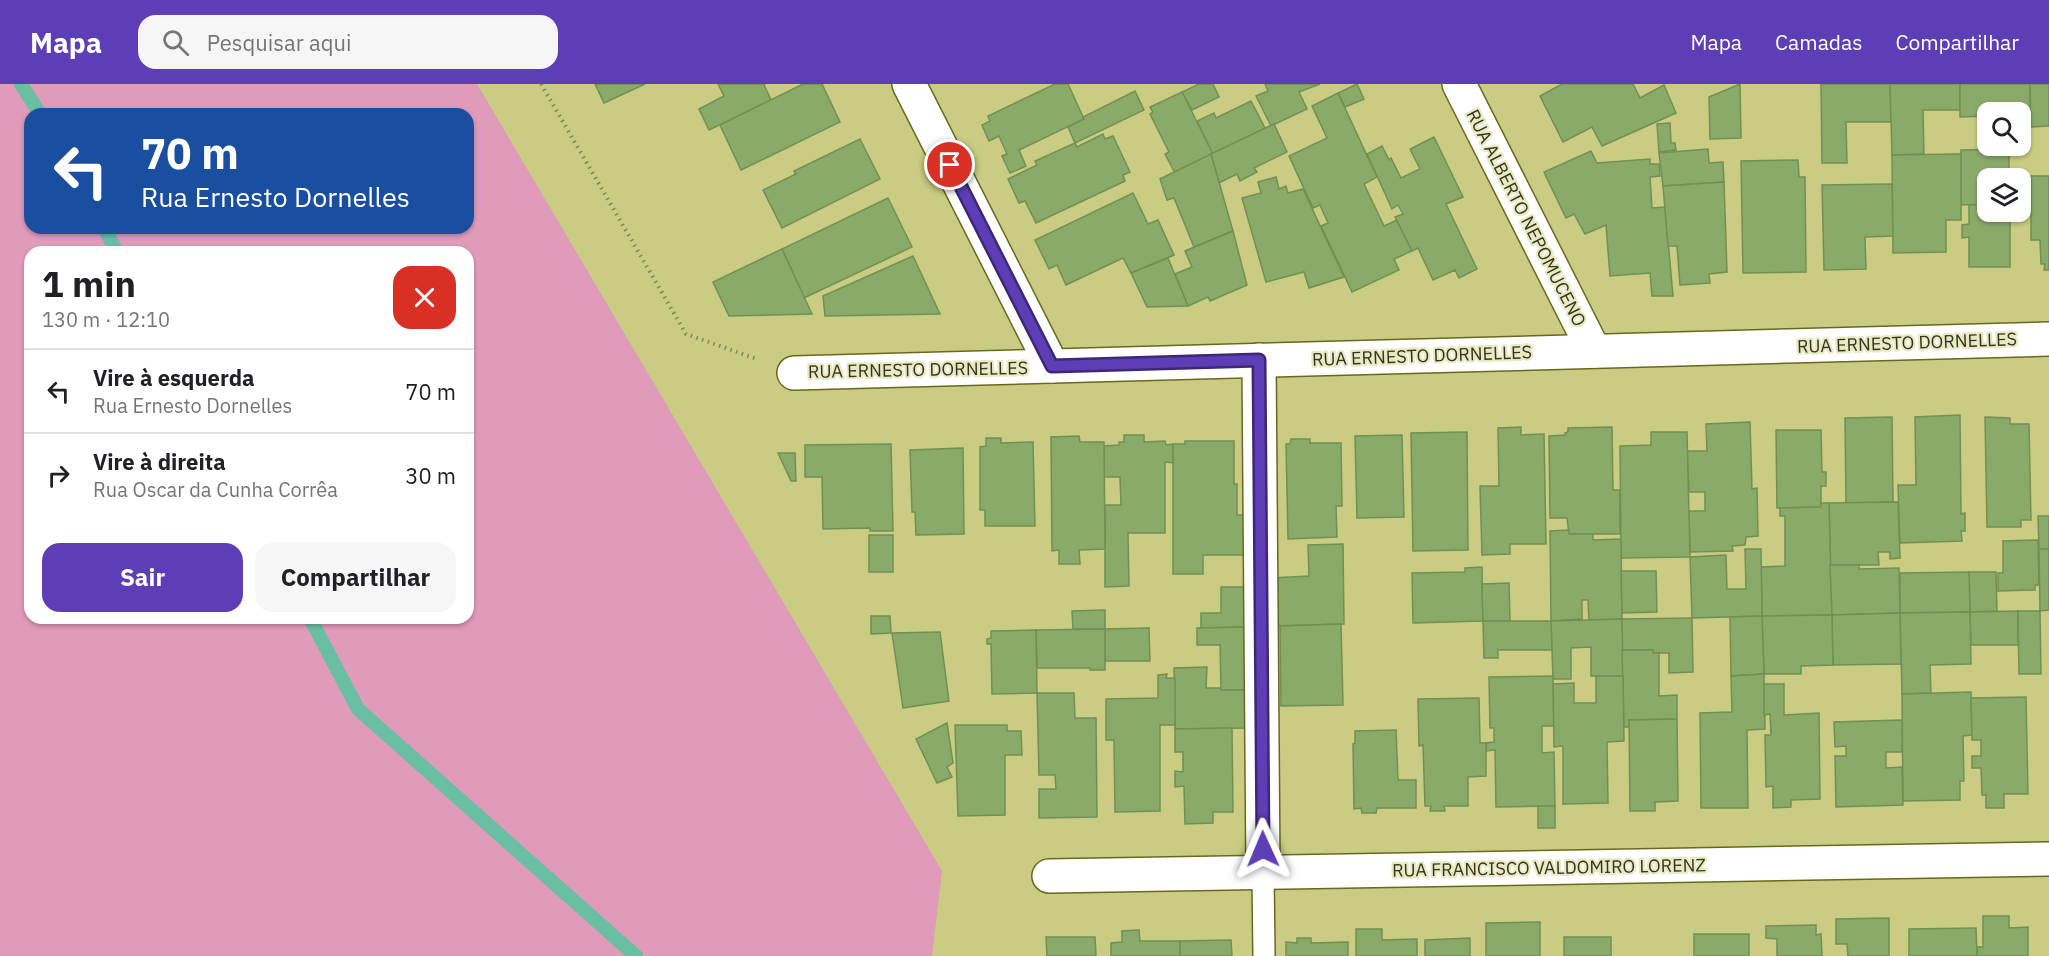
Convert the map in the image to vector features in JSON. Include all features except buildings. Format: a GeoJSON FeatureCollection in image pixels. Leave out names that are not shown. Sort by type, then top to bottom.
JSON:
{"type":"FeatureCollection","features":[{"type":"Feature","properties":{"kind":"street"},"geometry":{"type":"LineString","coordinates":[[909,84],[1052,366]]}},
{"type":"Feature","properties":{"kind":"street","name":"RUA ALBERTO NEPOMUCENO"},"geometry":{"type":"LineString","coordinates":[[1459,84],[1594,351]]}},
{"type":"Feature","properties":{"kind":"street","name":"RUA ERNESTO DORNELLES"},"geometry":{"type":"LineString","coordinates":[[794,373],[2049,339]]}},
{"type":"Feature","properties":{"kind":"street"},"geometry":{"type":"LineString","coordinates":[[1259,360],[1263,873]]}},
{"type":"Feature","properties":{"kind":"street","name":"RUA FRANCISCO VALDOMIRO LORENZ"},"geometry":{"type":"LineString","coordinates":[[1049,876],[2049,859]]}},
{"type":"Feature","properties":{"kind":"lane"},"geometry":{"type":"LineString","coordinates":[[1263,873],[1264,956]]}},
{"type":"Feature","properties":{"kind":"path"},"geometry":{"type":"LineString","coordinates":[[541,84],[686,334],[794,373]]}},
{"type":"Feature","properties":{"kind":"shaded area"},"geometry":{"type":"Polygon","coordinates":[[[0,84],[477,84],[942,871],[932,956],[0,956],[0,84]]]}},
{"type":"Feature","properties":{"kind":"waterway"},"geometry":{"type":"LineString","coordinates":[[21,84],[36,108]]}},
{"type":"Feature","properties":{"kind":"waterway"},"geometry":{"type":"LineString","coordinates":[[107,234],[114,246]]}},
{"type":"Feature","properties":{"kind":"waterway"},"geometry":{"type":"LineString","coordinates":[[313,624],[358,709],[636,956]]}},
{"type":"Feature","properties":{"kind":"route"},"geometry":{"type":"LineString","coordinates":[[950,165],[1052,366],[1259,360],[1263,849]]}}]}
